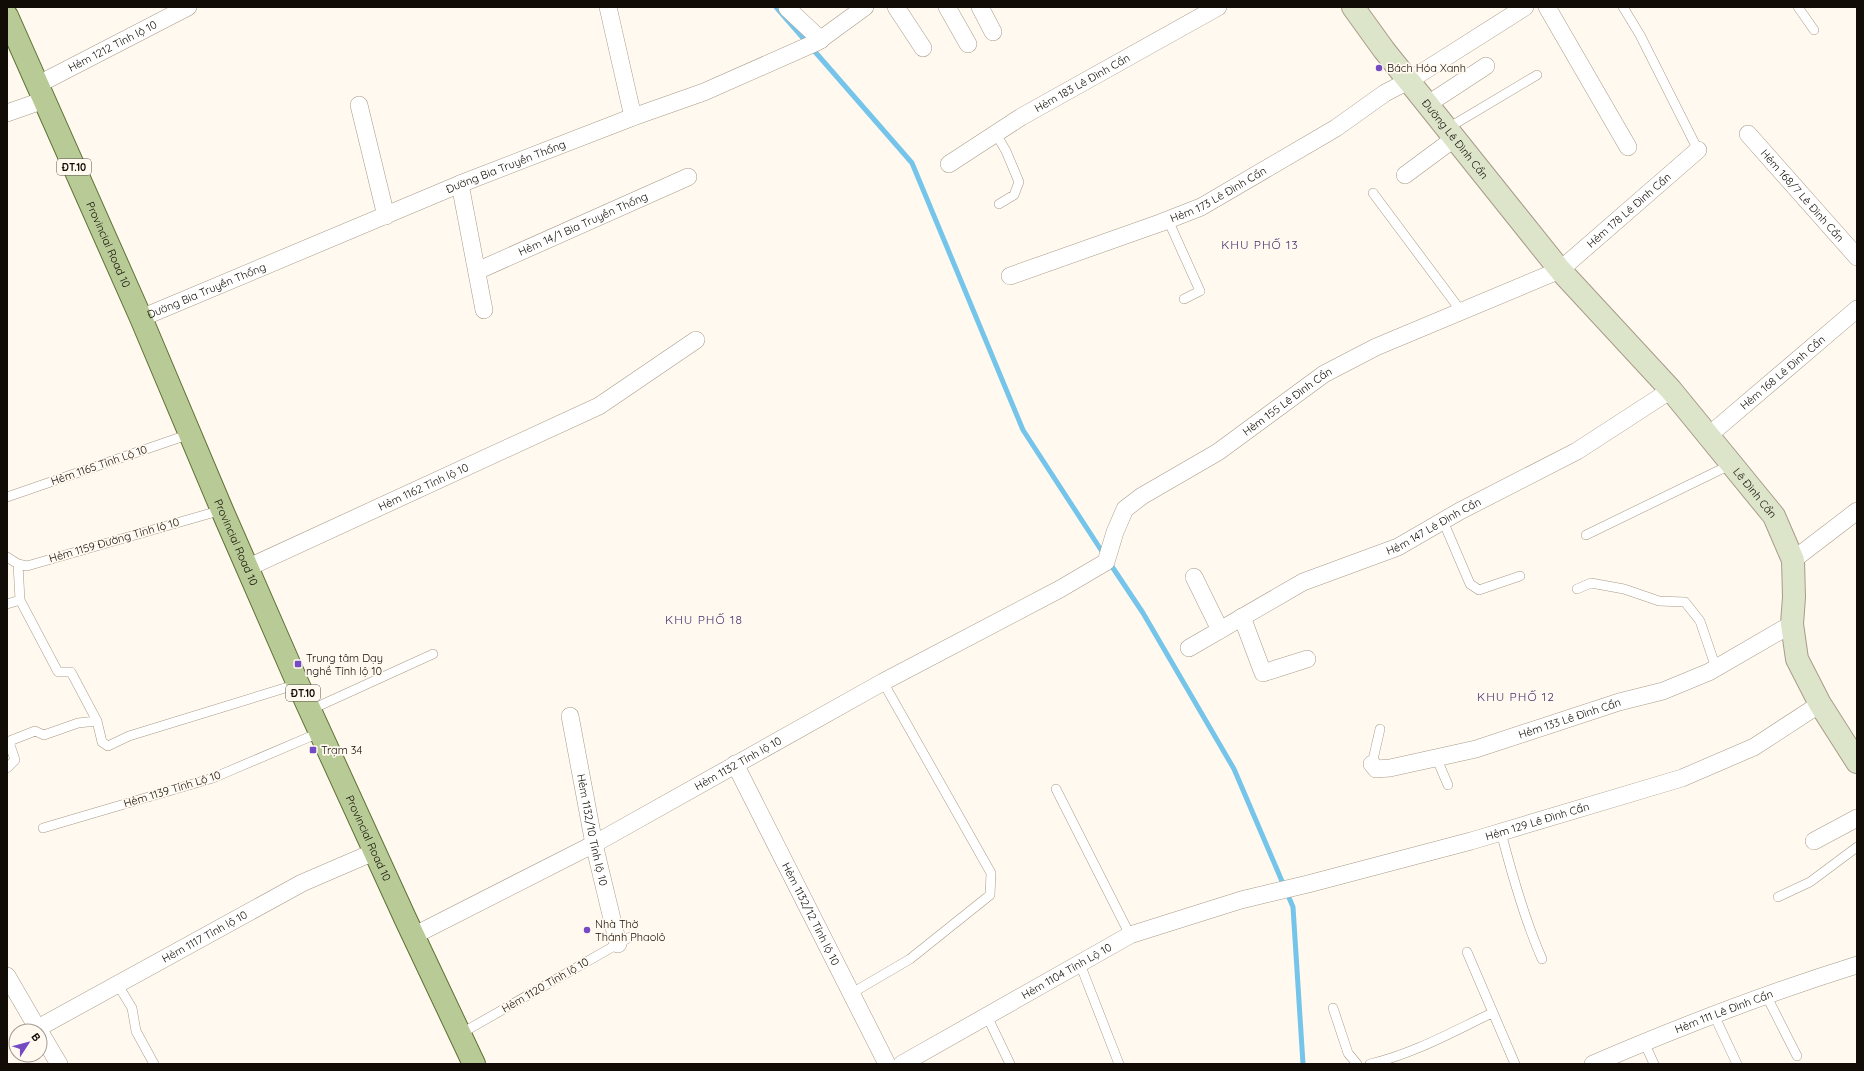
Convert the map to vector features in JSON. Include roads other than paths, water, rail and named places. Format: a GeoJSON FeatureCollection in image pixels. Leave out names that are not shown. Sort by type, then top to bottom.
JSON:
{"type":"FeatureCollection","features":[{"type":"Feature","properties":{"kind":"main road","name":"Provincial Road 10"},"geometry":{"type":"LineString","coordinates":[[7,16],[141,318],[222,510],[298,684],[374,852],[474,1064]]}},
{"type":"Feature","properties":{"kind":"street","name":"Hẻm 1212 Tỉnh lộ 10"},"geometry":{"type":"LineString","coordinates":[[7,113],[40,92],[188,7]]}},
{"type":"Feature","properties":{"kind":"street"},"geometry":{"type":"LineString","coordinates":[[608,7],[633,117]]}},
{"type":"Feature","properties":{"kind":"street","name":"Đường Bia Truyền Thống"},"geometry":{"type":"LineString","coordinates":[[141,318],[460,184],[633,117],[704,92],[819,41],[865,7]]}},
{"type":"Feature","properties":{"kind":"street"},"geometry":{"type":"LineString","coordinates":[[896,7],[923,48]]}},
{"type":"Feature","properties":{"kind":"street"},"geometry":{"type":"LineString","coordinates":[[947,7],[968,44]]}},
{"type":"Feature","properties":{"kind":"street"},"geometry":{"type":"LineString","coordinates":[[980,7],[994,32]]}},
{"type":"Feature","properties":{"kind":"street","name":"Hẻm 183 Lê Đình Cẩn"},"geometry":{"type":"LineString","coordinates":[[949,164],[1022,117],[1218,7]]}},
{"type":"Feature","properties":{"kind":"street","name":"Đường Lê Đình Cẩn"},"geometry":{"type":"LineString","coordinates":[[1353,7],[1384,50],[1410,80],[1560,270]]}},
{"type":"Feature","properties":{"kind":"street","name":"Hẻm 173 Lê Đình Cẩn"},"geometry":{"type":"LineString","coordinates":[[1010,276],[1168,220],[1207,203],[1336,128],[1385,93],[1410,80],[1525,7]]}},
{"type":"Feature","properties":{"kind":"street"},"geometry":{"type":"LineString","coordinates":[[1547,7],[1628,147]]}},
{"type":"Feature","properties":{"kind":"street"},"geometry":{"type":"LineString","coordinates":[[787,8],[819,41]]}},
{"type":"Feature","properties":{"kind":"street"},"geometry":{"type":"LineString","coordinates":[[1428,104],[1486,66]]}},
{"type":"Feature","properties":{"kind":"street"},"geometry":{"type":"LineString","coordinates":[[359,105],[386,216]]}},
{"type":"Feature","properties":{"kind":"street"},"geometry":{"type":"LineString","coordinates":[[1404,175],[1452,133]]}},
{"type":"Feature","properties":{"kind":"street","name":"Hẻm 168/7 Lê Đình Cẩn"},"geometry":{"type":"LineString","coordinates":[[1748,134],[1857,257]]}},
{"type":"Feature","properties":{"kind":"street","name":"Hẻm 178 Lê Đình Cẩn"},"geometry":{"type":"LineString","coordinates":[[1560,270],[1698,150]]}},
{"type":"Feature","properties":{"kind":"street","name":"Hẻm 14/1 Bia Truyền Thống"},"geometry":{"type":"LineString","coordinates":[[477,271],[688,177]]}},
{"type":"Feature","properties":{"kind":"street"},"geometry":{"type":"LineString","coordinates":[[460,184],[484,310]]}},
{"type":"Feature","properties":{"kind":"street","name":"Hẻm 155 Lê Đình Cẩn"},"geometry":{"type":"LineString","coordinates":[[1060,589],[1106,562],[1115,532],[1125,509],[1142,496],[1218,452],[1324,374],[1376,347],[1560,270]]}},
{"type":"Feature","properties":{"kind":"street","name":"Lê Đình Cẩn"},"geometry":{"type":"LineString","coordinates":[[1560,270],[1671,390],[1774,516],[1793,560],[1794,597],[1792,624],[1797,659],[1820,704],[1857,762]]}},
{"type":"Feature","properties":{"kind":"street","name":"Hẻm 168 Lê Đình Cẩn"},"geometry":{"type":"LineString","coordinates":[[1708,436],[1857,309]]}},
{"type":"Feature","properties":{"kind":"street","name":"Hẻm 1162 Tỉnh lộ 10"},"geometry":{"type":"LineString","coordinates":[[247,568],[599,406],[696,340]]}},
{"type":"Feature","properties":{"kind":"street","name":"Hẻm 147 Lê Đình Cẩn"},"geometry":{"type":"LineString","coordinates":[[1189,648],[1303,582],[1398,547],[1443,521],[1577,451],[1671,390]]}},
{"type":"Feature","properties":{"kind":"street"},"geometry":{"type":"LineString","coordinates":[[1793,560],[1857,511]]}},
{"type":"Feature","properties":{"kind":"street"},"geometry":{"type":"LineString","coordinates":[[1194,577],[1220,630]]}},
{"type":"Feature","properties":{"kind":"street","name":"Hẻm 1132 Tỉnh lộ 10"},"geometry":{"type":"LineString","coordinates":[[413,936],[594,844],[883,682],[1060,589]]}},
{"type":"Feature","properties":{"kind":"street"},"geometry":{"type":"LineString","coordinates":[[1242,617],[1263,673],[1306,659]]}},
{"type":"Feature","properties":{"kind":"street","name":"Hẻm 133 Lê Đình Cẩn"},"geometry":{"type":"LineString","coordinates":[[1372,764],[1376,769],[1383,769],[1476,749],[1619,702],[1663,691],[1716,668],[1792,624]]}},
{"type":"Feature","properties":{"kind":"street","name":"Hẻm 129 Lê Đình Cẩn"},"geometry":{"type":"LineString","coordinates":[[1240,900],[1308,884],[1501,832],[1682,778],[1754,747],[1820,704]]}},
{"type":"Feature","properties":{"kind":"street","name":"Hẻm 1132/10 Tỉnh lộ 10"},"geometry":{"type":"LineString","coordinates":[[570,716],[594,844],[624,940]]}},
{"type":"Feature","properties":{"kind":"street","name":"Hẻm 1132/12 Tỉnh lộ 10"},"geometry":{"type":"LineString","coordinates":[[735,764],[887,1064]]}},
{"type":"Feature","properties":{"kind":"street"},"geometry":{"type":"LineString","coordinates":[[1814,841],[1857,818]]}},
{"type":"Feature","properties":{"kind":"street","name":"Hẻm 1117 Tỉnh lộ 10"},"geometry":{"type":"LineString","coordinates":[[48,1025],[243,913],[302,883],[374,852]]}},
{"type":"Feature","properties":{"kind":"street","name":"Hẻm 1104 Tỉnh Lộ 10"},"geometry":{"type":"LineString","coordinates":[[902,1064],[1130,935],[1240,900]]}},
{"type":"Feature","properties":{"kind":"street","name":"Hẻm 111 Lê Đình Cẩn"},"geometry":{"type":"LineString","coordinates":[[1593,1064],[1644,1042],[1791,985],[1857,965]]}},
{"type":"Feature","properties":{"kind":"street"},"geometry":{"type":"LineString","coordinates":[[7,976],[35,1023]]}},
{"type":"Feature","properties":{"kind":"street"},"geometry":{"type":"LineString","coordinates":[[48,1045],[59,1064]]}},
{"type":"Feature","properties":{"kind":"lane"},"geometry":{"type":"LineString","coordinates":[[1623,7],[1640,35],[1698,150]]}},
{"type":"Feature","properties":{"kind":"lane"},"geometry":{"type":"LineString","coordinates":[[1798,7],[1814,30]]}},
{"type":"Feature","properties":{"kind":"lane"},"geometry":{"type":"LineString","coordinates":[[1452,133],[1537,75]]}},
{"type":"Feature","properties":{"kind":"lane"},"geometry":{"type":"LineString","coordinates":[[996,134],[1006,151],[1019,182],[1014,195],[999,204]]}},
{"type":"Feature","properties":{"kind":"lane"},"geometry":{"type":"LineString","coordinates":[[1373,193],[1461,312]]}},
{"type":"Feature","properties":{"kind":"lane"},"geometry":{"type":"LineString","coordinates":[[1168,220],[1200,291],[1184,299]]}},
{"type":"Feature","properties":{"kind":"lane","name":"Hẻm 1165 Tỉnh Lộ 10"},"geometry":{"type":"LineString","coordinates":[[7,497],[190,434]]}},
{"type":"Feature","properties":{"kind":"lane"},"geometry":{"type":"LineString","coordinates":[[1586,535],[1732,464]]}},
{"type":"Feature","properties":{"kind":"lane","name":"Hẻm 1159 Đường Tỉnh lộ 10"},"geometry":{"type":"LineString","coordinates":[[18,564],[27,566],[222,510]]}},
{"type":"Feature","properties":{"kind":"lane"},"geometry":{"type":"LineString","coordinates":[[1443,521],[1470,584],[1479,590],[1520,576]]}},
{"type":"Feature","properties":{"kind":"lane"},"geometry":{"type":"LineString","coordinates":[[7,557],[18,564],[20,600],[58,672],[71,672],[97,722],[104,745],[108,746],[129,736],[298,684]]}},
{"type":"Feature","properties":{"kind":"lane"},"geometry":{"type":"LineString","coordinates":[[1577,588],[1592,583],[1624,589],[1659,601],[1685,602],[1700,621],[1716,668]]}},
{"type":"Feature","properties":{"kind":"lane"},"geometry":{"type":"LineString","coordinates":[[7,604],[20,600]]}},
{"type":"Feature","properties":{"kind":"lane"},"geometry":{"type":"LineString","coordinates":[[310,710],[433,654]]}},
{"type":"Feature","properties":{"kind":"lane"},"geometry":{"type":"LineString","coordinates":[[852,993],[910,959],[990,895],[991,873],[883,682]]}},
{"type":"Feature","properties":{"kind":"lane"},"geometry":{"type":"LineString","coordinates":[[7,768],[15,760],[8,742],[35,731],[44,735],[78,723],[97,722]]}},
{"type":"Feature","properties":{"kind":"lane","name":"Hẻm 133 Lê Đình Cẩn"},"geometry":{"type":"LineString","coordinates":[[1372,764],[1380,730]]}},
{"type":"Feature","properties":{"kind":"lane","name":"Hẻm 1139 Tỉnh Lộ 10"},"geometry":{"type":"LineString","coordinates":[[43,828],[213,778],[320,732]]}},
{"type":"Feature","properties":{"kind":"lane"},"geometry":{"type":"LineString","coordinates":[[1436,757],[1448,786]]}},
{"type":"Feature","properties":{"kind":"lane"},"geometry":{"type":"LineString","coordinates":[[1056,789],[1130,935]]}},
{"type":"Feature","properties":{"kind":"lane"},"geometry":{"type":"LineString","coordinates":[[1501,832],[1518,895],[1533,939],[1542,959]]}},
{"type":"Feature","properties":{"kind":"lane"},"geometry":{"type":"LineString","coordinates":[[1778,897],[1810,882],[1857,847]]}},
{"type":"Feature","properties":{"kind":"lane","name":"Hẻm 1120 Tỉnh lộ 10"},"geometry":{"type":"LineString","coordinates":[[460,1034],[624,940]]}},
{"type":"Feature","properties":{"kind":"lane"},"geometry":{"type":"LineString","coordinates":[[1467,952],[1515,1064]]}},
{"type":"Feature","properties":{"kind":"lane"},"geometry":{"type":"LineString","coordinates":[[1080,964],[1119,1064]]}},
{"type":"Feature","properties":{"kind":"lane"},"geometry":{"type":"LineString","coordinates":[[118,985],[132,1008],[136,1031],[154,1064]]}},
{"type":"Feature","properties":{"kind":"lane"},"geometry":{"type":"LineString","coordinates":[[1766,995],[1798,1056]]}},
{"type":"Feature","properties":{"kind":"lane"},"geometry":{"type":"LineString","coordinates":[[1333,1008],[1348,1053],[1357,1064]]}},
{"type":"Feature","properties":{"kind":"lane"},"geometry":{"type":"LineString","coordinates":[[1370,1064],[1386,1060],[1428,1044],[1492,1013]]}},
{"type":"Feature","properties":{"kind":"lane"},"geometry":{"type":"LineString","coordinates":[[1714,1015],[1737,1064]]}},
{"type":"Feature","properties":{"kind":"lane"},"geometry":{"type":"LineString","coordinates":[[987,1016],[1010,1064]]}},
{"type":"Feature","properties":{"kind":"lane"},"geometry":{"type":"LineString","coordinates":[[1644,1042],[1654,1064]]}},
{"type":"Feature","properties":{"kind":"waterway"},"geometry":{"type":"LineString","coordinates":[[776,7],[912,163],[1023,430],[1105,556]]}},
{"type":"Feature","properties":{"kind":"waterway"},"geometry":{"type":"LineString","coordinates":[[1109,562],[1143,613],[1234,769],[1293,907],[1303,1064]]}},
{"type":"Feature","properties":{"kind":"place","name":"Bách Hóa Xanh"},"geometry":{"type":"Point","coordinates":[1379,68]}},
{"type":"Feature","properties":{"kind":"place","name":"Trung tâm Dạy nghề Tỉnh lộ 10"},"geometry":{"type":"Point","coordinates":[298,664]}},
{"type":"Feature","properties":{"kind":"place","name":"Trạm 34"},"geometry":{"type":"Point","coordinates":[313,750]}},
{"type":"Feature","properties":{"kind":"place","name":"Nhà Thờ Thánh Phaolô"},"geometry":{"type":"Point","coordinates":[587,930]}},
{"type":"Feature","properties":{"kind":"district","name":"KHU PHỐ 13"},"geometry":{"type":"Point","coordinates":[1260,245]}},
{"type":"Feature","properties":{"kind":"district","name":"KHU PHỐ 18"},"geometry":{"type":"Point","coordinates":[704,620]}},
{"type":"Feature","properties":{"kind":"district","name":"KHU PHỐ 12"},"geometry":{"type":"Point","coordinates":[1516,697]}}]}
